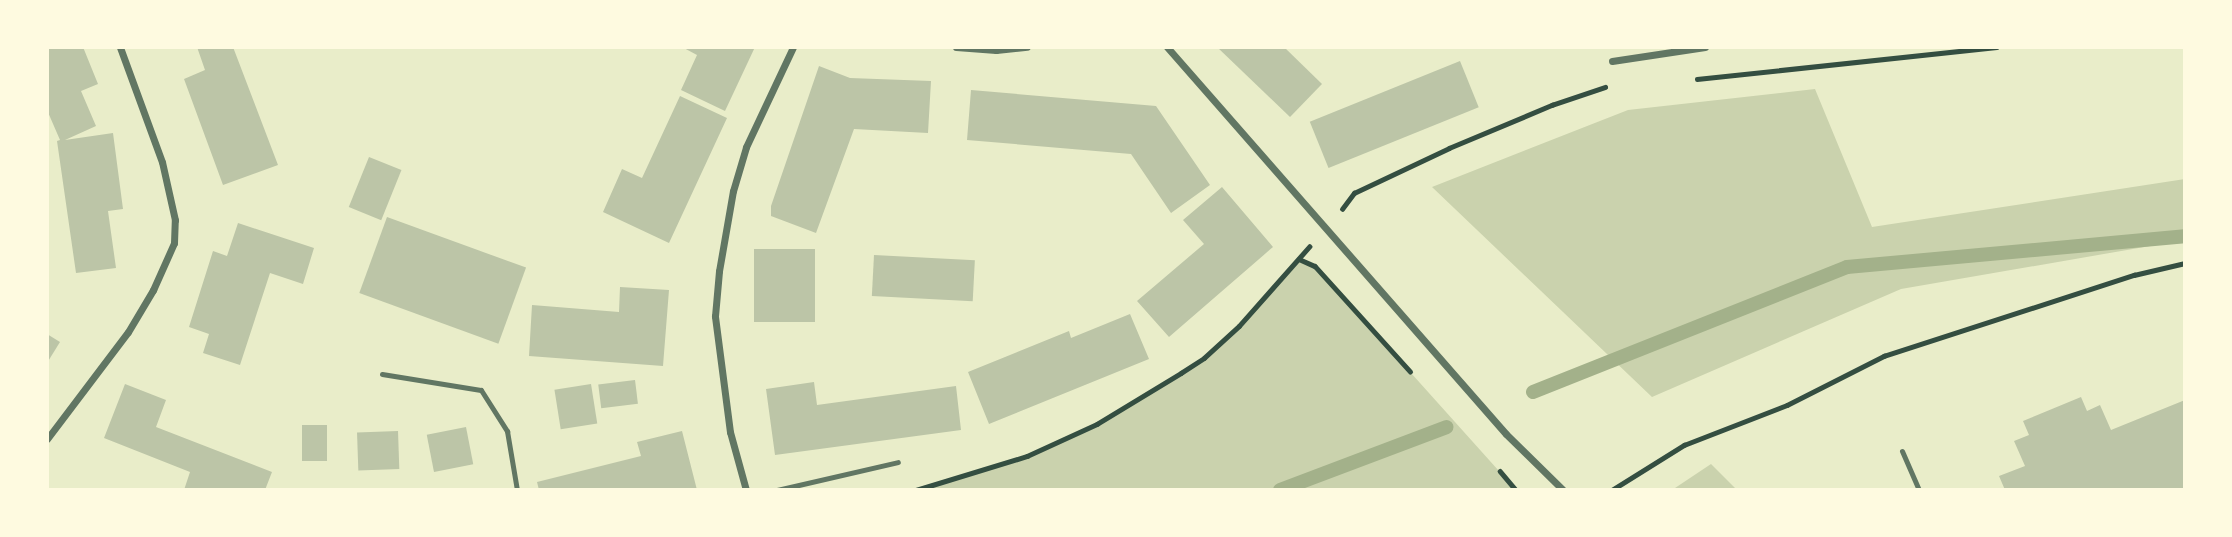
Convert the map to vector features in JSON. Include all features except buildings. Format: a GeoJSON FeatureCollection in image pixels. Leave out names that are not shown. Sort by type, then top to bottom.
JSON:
{"type":"FeatureCollection","features":[{"type":"Feature","properties":{"kind":"street"},"geometry":{"type":"LineString","coordinates":[[47,439],[128,332],[153,290],[174,243],[174,220],[162,162],[120,47]]}},
{"type":"Feature","properties":{"kind":"street"},"geometry":{"type":"LineString","coordinates":[[746,490],[730,432],[715,316],[719,271],[733,191],[747,147],[793,47]]}},
{"type":"Feature","properties":{"kind":"street"},"geometry":{"type":"LineString","coordinates":[[956,47],[996,50],[1027,47]]}},
{"type":"Feature","properties":{"kind":"street"},"geometry":{"type":"LineString","coordinates":[[1167,47],[1325,231],[1506,434],[1563,490]]}},
{"type":"Feature","properties":{"kind":"street"},"geometry":{"type":"LineString","coordinates":[[1612,61],[1705,47]]}},
{"type":"Feature","properties":{"kind":"lane"},"geometry":{"type":"LineString","coordinates":[[382,374],[481,390],[507,430],[517,490]]}},
{"type":"Feature","properties":{"kind":"lane"},"geometry":{"type":"LineString","coordinates":[[1902,451],[1919,490]]}},
{"type":"Feature","properties":{"kind":"lane"},"geometry":{"type":"LineString","coordinates":[[778,490],[898,462]]}},
{"type":"Feature","properties":{"kind":"path"},"geometry":{"type":"LineString","coordinates":[[1694,79],[1996,47]]}},
{"type":"Feature","properties":{"kind":"path"},"geometry":{"type":"LineString","coordinates":[[916,490],[1027,456],[1097,424],[1204,358],[1238,326],[1325,231],[1354,193],[1449,148],[1552,105],[1618,86]]}},
{"type":"Feature","properties":{"kind":"path"},"geometry":{"type":"LineString","coordinates":[[1298,259],[1315,266],[1418,379]]}},
{"type":"Feature","properties":{"kind":"path"},"geometry":{"type":"LineString","coordinates":[[1612,490],[1684,445],[1787,405],[1884,356],[2134,275],[2185,263]]}},
{"type":"Feature","properties":{"kind":"path"},"geometry":{"type":"LineString","coordinates":[[1493,462],[1516,490]]}},
{"type":"Feature","properties":{"kind":"green space"},"geometry":{"type":"Polygon","coordinates":[[[1815,89],[1872,227],[2185,179],[2185,240],[1901,289],[1652,397],[1432,187],[1628,110],[1815,89]]]}},
{"type":"Feature","properties":{"kind":"green space"},"geometry":{"type":"Polygon","coordinates":[[[1298,259],[1315,266],[1516,490],[910,490],[1027,456],[1097,424],[1204,358],[1239,326],[1298,259]]]}},
{"type":"Feature","properties":{"kind":"green space"},"geometry":{"type":"Polygon","coordinates":[[[1711,464],[1737,490],[1672,490],[1711,464]]]}},
{"type":"Feature","properties":{"kind":"waterway"},"geometry":{"type":"LineString","coordinates":[[1533,392],[1847,267],[2185,236]]}},
{"type":"Feature","properties":{"kind":"waterway"},"geometry":{"type":"LineString","coordinates":[[1280,490],[1447,427]]}}]}
